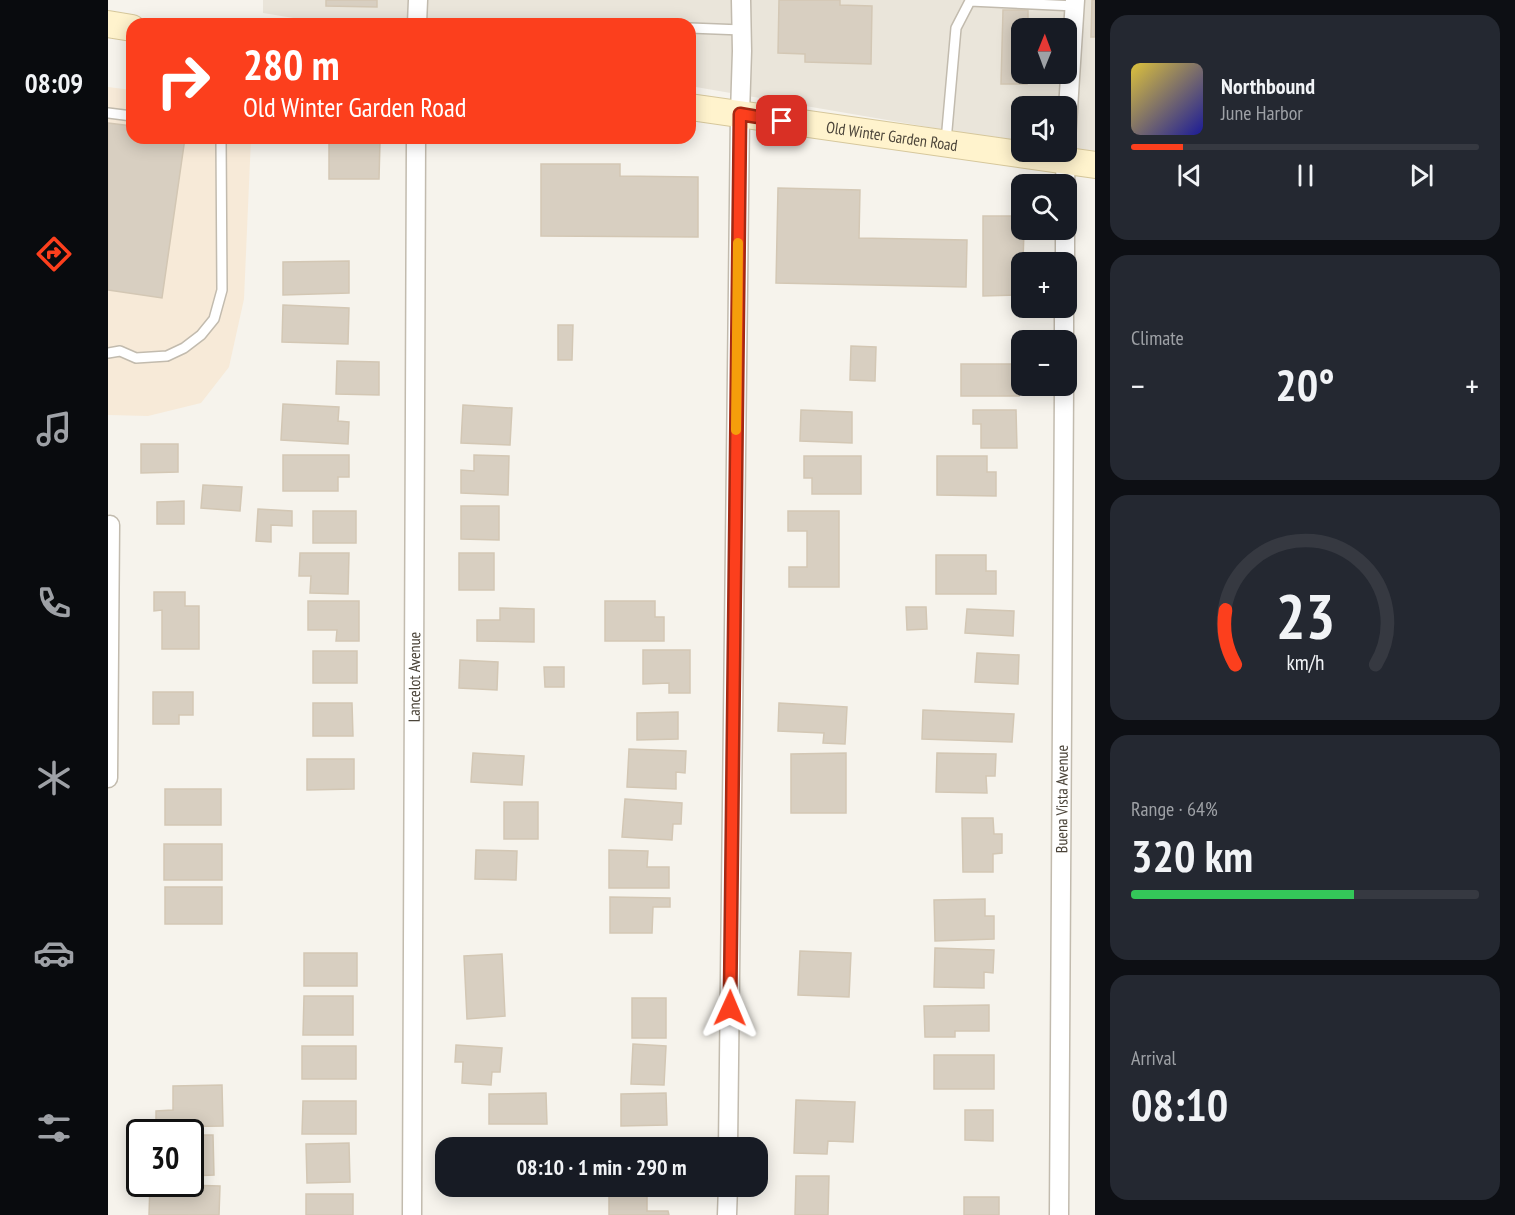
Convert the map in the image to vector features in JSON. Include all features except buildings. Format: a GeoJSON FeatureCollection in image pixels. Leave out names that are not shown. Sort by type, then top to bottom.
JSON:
{"type":"FeatureCollection","features":[{"type":"Feature","properties":{"kind":"main road"},"geometry":{"type":"LineString","coordinates":[[108,24],[126,27]]}},
{"type":"Feature","properties":{"kind":"main road","name":"Old Winter Garden Road"},"geometry":{"type":"LineString","coordinates":[[696,108],[1011,152]]}},
{"type":"Feature","properties":{"kind":"main road","name":"Old Winter Garden Road"},"geometry":{"type":"LineString","coordinates":[[1077,161],[1095,165]]}},
{"type":"Feature","properties":{"kind":"street"},"geometry":{"type":"LineString","coordinates":[[417,18],[418,0]]}},
{"type":"Feature","properties":{"kind":"street"},"geometry":{"type":"LineString","coordinates":[[728,1137],[741,0]]}},
{"type":"Feature","properties":{"kind":"street"},"geometry":{"type":"LineString","coordinates":[[1070,96],[1075,3]]}},
{"type":"Feature","properties":{"kind":"street","name":"Lancelot Avenue"},"geometry":{"type":"LineString","coordinates":[[412,1215],[416,144]]}},
{"type":"Feature","properties":{"kind":"street","name":"Buena Vista Avenue"},"geometry":{"type":"LineString","coordinates":[[1059,1215],[1064,396]]}},
{"type":"Feature","properties":{"kind":"street"},"geometry":{"type":"LineString","coordinates":[[108,778],[110,525]]}},
{"type":"Feature","properties":{"kind":"street"},"geometry":{"type":"LineString","coordinates":[[728,1197],[728,1215]]}},
{"type":"Feature","properties":{"kind":"lane"},"geometry":{"type":"LineString","coordinates":[[946,144],[956,27],[970,1],[1075,3]]}},
{"type":"Feature","properties":{"kind":"lane"},"geometry":{"type":"LineString","coordinates":[[696,28],[742,30]]}},
{"type":"Feature","properties":{"kind":"lane"},"geometry":{"type":"LineString","coordinates":[[108,113],[126,116]]}},
{"type":"Feature","properties":{"kind":"lane"},"geometry":{"type":"LineString","coordinates":[[108,353],[120,351],[136,358],[167,356],[184,348],[201,335],[214,319],[222,290],[221,144]]}},
{"type":"Feature","properties":{"kind":"shaded area"},"geometry":{"type":"Polygon","coordinates":[[[263,0],[1095,0],[1095,155],[1077,152],[1077,96],[1011,96],[1011,141],[696,87],[696,18],[293,18],[263,13],[263,0]]]}},
{"type":"Feature","properties":{"kind":"shaded area"},"geometry":{"type":"Polygon","coordinates":[[[108,87],[126,89],[126,144],[251,144],[244,299],[229,367],[201,403],[148,416],[108,415],[108,87]]]}},
{"type":"Feature","properties":{"kind":"slow traffic"},"geometry":{"type":"LineString","coordinates":[[736,430],[738,243]]}},
{"type":"Feature","properties":{"kind":"route"},"geometry":{"type":"LineString","coordinates":[[730,1008],[740,114],[782,121]]}}]}
